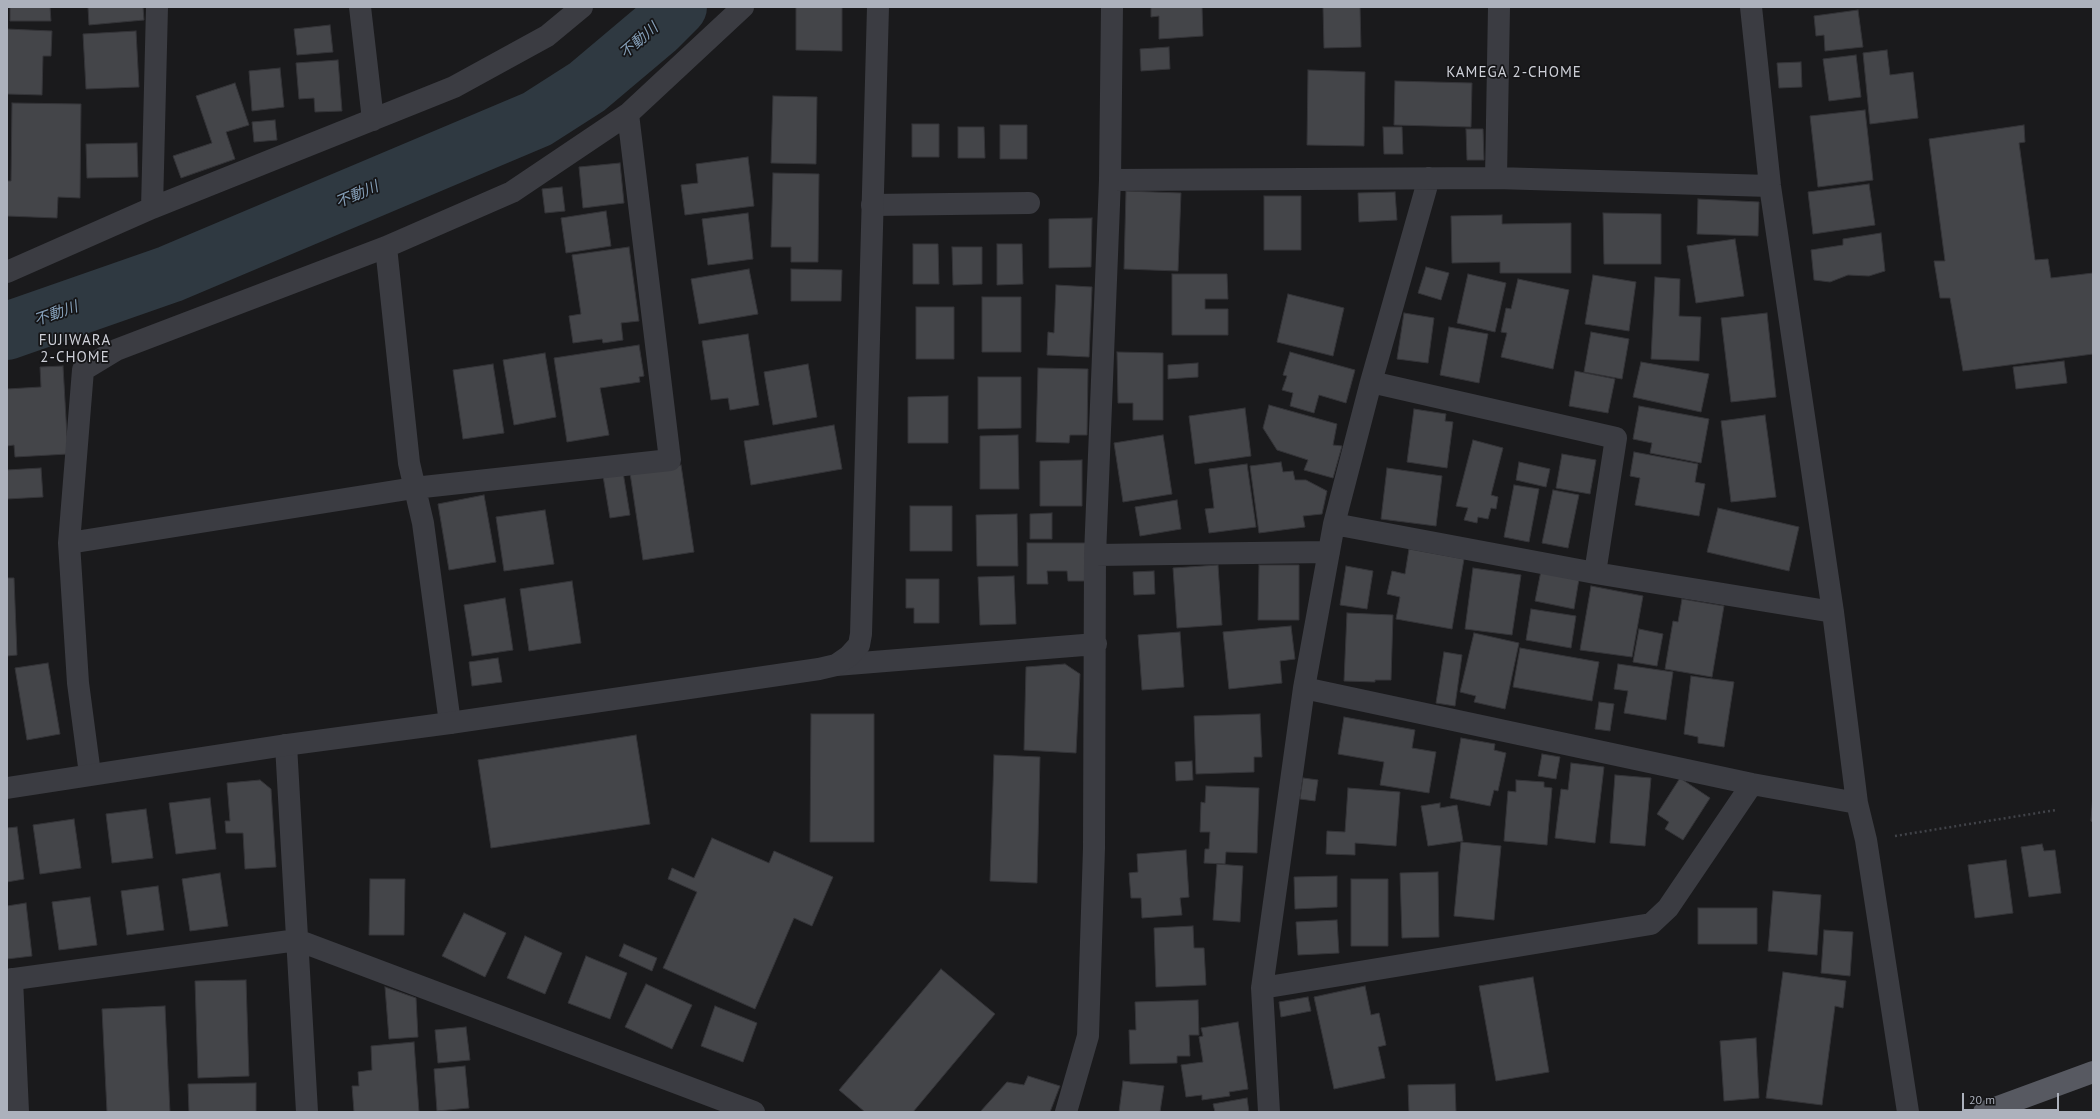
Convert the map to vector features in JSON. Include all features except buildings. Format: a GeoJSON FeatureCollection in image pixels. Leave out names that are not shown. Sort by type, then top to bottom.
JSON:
{"type":"FeatureCollection","features":[{"type":"Feature","properties":{"kind":"main road"},"geometry":{"type":"LineString","coordinates":[[1984,1112],[2093,1072]]}},
{"type":"Feature","properties":{"kind":"street"},"geometry":{"type":"LineString","coordinates":[[152,208],[157,7]]}},
{"type":"Feature","properties":{"kind":"street"},"geometry":{"type":"LineString","coordinates":[[360,7],[373,120]]}},
{"type":"Feature","properties":{"kind":"street"},"geometry":{"type":"LineString","coordinates":[[7,272],[152,208],[454,87],[547,36],[582,7]]}},
{"type":"Feature","properties":{"kind":"street"},"geometry":{"type":"LineString","coordinates":[[90,774],[78,683],[69,543],[83,370],[116,350],[386,247],[512,192],[628,114],[743,7]]}},
{"type":"Feature","properties":{"kind":"street"},"geometry":{"type":"LineString","coordinates":[[836,666],[855,650],[862,634],[878,7]]}},
{"type":"Feature","properties":{"kind":"street"},"geometry":{"type":"LineString","coordinates":[[1066,1112],[1088,1036],[1094,848],[1096,644],[1095,555],[1110,180],[1112,7]]}},
{"type":"Feature","properties":{"kind":"street"},"geometry":{"type":"LineString","coordinates":[[1496,178],[1499,7]]}},
{"type":"Feature","properties":{"kind":"street"},"geometry":{"type":"LineString","coordinates":[[1751,7],[1770,186],[1832,612],[1857,803],[1866,840],[1908,1112]]}},
{"type":"Feature","properties":{"kind":"street"},"geometry":{"type":"LineString","coordinates":[[69,543],[414,488],[670,460],[628,114]]}},
{"type":"Feature","properties":{"kind":"street"},"geometry":{"type":"LineString","coordinates":[[1269,1112],[1262,988],[1304,688],[1334,524],[1371,382],[1429,178]]}},
{"type":"Feature","properties":{"kind":"street"},"geometry":{"type":"LineString","coordinates":[[1110,180],[1496,178],[1770,186]]}},
{"type":"Feature","properties":{"kind":"street"},"geometry":{"type":"LineString","coordinates":[[872,205],[1029,203]]}},
{"type":"Feature","properties":{"kind":"street"},"geometry":{"type":"LineString","coordinates":[[386,247],[410,463],[414,488],[423,523],[450,723]]}},
{"type":"Feature","properties":{"kind":"street"},"geometry":{"type":"LineString","coordinates":[[1371,382],[1616,438],[1595,573]]}},
{"type":"Feature","properties":{"kind":"street"},"geometry":{"type":"LineString","coordinates":[[1334,524],[1595,573],[1832,612]]}},
{"type":"Feature","properties":{"kind":"street"},"geometry":{"type":"LineString","coordinates":[[1095,555],[1329,552]]}},
{"type":"Feature","properties":{"kind":"street"},"geometry":{"type":"LineString","coordinates":[[7,788],[286,745],[450,723],[836,666],[1096,644]]}},
{"type":"Feature","properties":{"kind":"street"},"geometry":{"type":"LineString","coordinates":[[1304,688],[1752,784],[1857,803]]}},
{"type":"Feature","properties":{"kind":"street"},"geometry":{"type":"LineString","coordinates":[[286,745],[307,1112]]}},
{"type":"Feature","properties":{"kind":"street"},"geometry":{"type":"LineString","coordinates":[[1262,988],[1651,924],[1668,908],[1752,784]]}},
{"type":"Feature","properties":{"kind":"street"},"geometry":{"type":"LineString","coordinates":[[18,1112],[9,979],[297,940],[754,1112]]}},
{"type":"Feature","properties":{"kind":"path"},"geometry":{"type":"LineString","coordinates":[[1866,840],[2056,810]]}},
{"type":"Feature","properties":{"kind":"waterway","name":"不動川"},"geometry":{"type":"LineString","coordinates":[[7,331],[170,274],[537,119],[587,87],[657,28],[678,7]]}},
{"type":"Feature","properties":{"kind":"district","name":"KAMEGA 2-CHOME"},"geometry":{"type":"Point","coordinates":[1514,73]}},
{"type":"Feature","properties":{"kind":"district","name":"FUJIWARA 2-CHOME"},"geometry":{"type":"Point","coordinates":[75,350]}}]}
